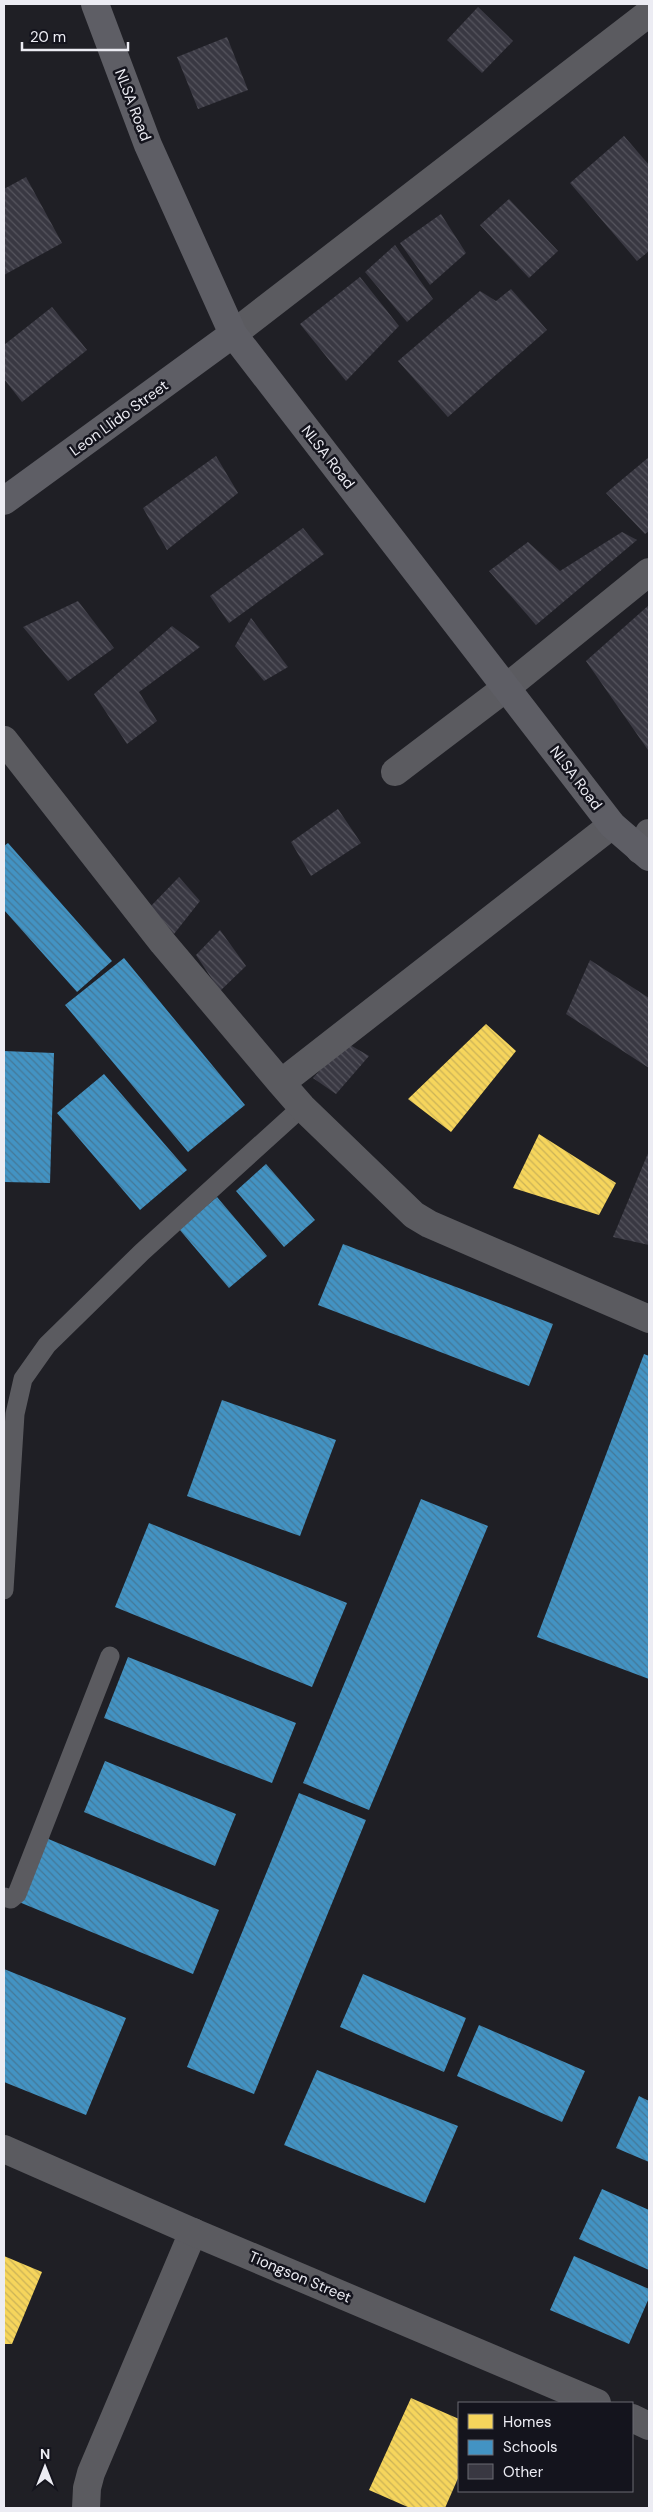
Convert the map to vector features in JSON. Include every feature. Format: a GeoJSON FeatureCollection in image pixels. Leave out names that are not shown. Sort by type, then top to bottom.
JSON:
{"type":"FeatureCollection","features":[{"type":"Feature","properties":{"kind":"main road","name":"NLSA Road"},"geometry":{"type":"LineString","coordinates":[[95,4],[148,145],[233,334],[612,825],[646,846]]}},
{"type":"Feature","properties":{"kind":"main road","name":"Leon Llido Street"},"geometry":{"type":"LineString","coordinates":[[4,501],[233,334]]}},
{"type":"Feature","properties":{"kind":"street"},"geometry":{"type":"LineString","coordinates":[[233,334],[649,13]]}},
{"type":"Feature","properties":{"kind":"street"},"geometry":{"type":"LineString","coordinates":[[395,772],[507,687],[649,572]]}},
{"type":"Feature","properties":{"kind":"street"},"geometry":{"type":"LineString","coordinates":[[4,740],[163,943],[302,1107],[414,1215],[429,1224],[649,1319]]}},
{"type":"Feature","properties":{"kind":"street"},"geometry":{"type":"LineString","coordinates":[[282,1083],[612,825]]}},
{"type":"Feature","properties":{"kind":"street","name":"Tiongson Street"},"geometry":{"type":"LineString","coordinates":[[4,2149],[193,2232],[594,2402]]}},
{"type":"Feature","properties":{"kind":"street"},"geometry":{"type":"LineString","coordinates":[[86,2508],[87,2488],[91,2473],[193,2232]]}},
{"type":"Feature","properties":{"kind":"street"},"geometry":{"type":"LineString","coordinates":[[633,2418],[649,2426]]}},
{"type":"Feature","properties":{"kind":"lane"},"geometry":{"type":"LineString","coordinates":[[4,1590],[16,1414],[23,1379],[47,1345],[142,1252],[302,1107]]}},
{"type":"Feature","properties":{"kind":"lane"},"geometry":{"type":"LineString","coordinates":[[4,1897],[11,1899],[17,1894],[110,1656]]}},
{"type":"Feature","properties":{"kind":"building: Homes"},"geometry":{"type":"Polygon","coordinates":[[[486,1024],[516,1051],[451,1132],[408,1099],[486,1024]]]}},
{"type":"Feature","properties":{"kind":"building: Homes"},"geometry":{"type":"Polygon","coordinates":[[[539,1134],[616,1183],[599,1215],[513,1188],[539,1134]]]}},
{"type":"Feature","properties":{"kind":"building: Homes"},"geometry":{"type":"Polygon","coordinates":[[[4,2256],[42,2272],[12,2344],[4,2344],[4,2256]]]}},
{"type":"Feature","properties":{"kind":"building: Homes"},"geometry":{"type":"Polygon","coordinates":[[[411,2398],[458,2419],[458,2478],[445,2508],[410,2508],[369,2490],[411,2398]]]}},
{"type":"Feature","properties":{"kind":"building: Schools"},"geometry":{"type":"Polygon","coordinates":[[[8,843],[112,961],[77,992],[4,910],[4,846],[8,843]]]}},
{"type":"Feature","properties":{"kind":"building: Schools"},"geometry":{"type":"Polygon","coordinates":[[[124,958],[245,1105],[188,1152],[65,1005],[124,958]]]}},
{"type":"Feature","properties":{"kind":"building: Schools"},"geometry":{"type":"Polygon","coordinates":[[[4,1051],[54,1053],[50,1183],[4,1182],[4,1051]]]}},
{"type":"Feature","properties":{"kind":"building: Schools"},"geometry":{"type":"Polygon","coordinates":[[[104,1074],[187,1170],[140,1210],[57,1113],[104,1074]]]}},
{"type":"Feature","properties":{"kind":"building: Schools"},"geometry":{"type":"Polygon","coordinates":[[[266,1164],[315,1220],[284,1247],[236,1191],[266,1164]]]}},
{"type":"Feature","properties":{"kind":"building: Schools"},"geometry":{"type":"Polygon","coordinates":[[[217,1197],[267,1256],[229,1288],[179,1229],[217,1197]]]}},
{"type":"Feature","properties":{"kind":"building: Schools"},"geometry":{"type":"Polygon","coordinates":[[[343,1244],[553,1324],[529,1386],[318,1305],[343,1244]]]}},
{"type":"Feature","properties":{"kind":"building: Schools"},"geometry":{"type":"Polygon","coordinates":[[[644,1354],[649,1356],[649,1679],[537,1637],[644,1354]]]}},
{"type":"Feature","properties":{"kind":"building: Schools"},"geometry":{"type":"Polygon","coordinates":[[[222,1400],[336,1440],[300,1536],[187,1496],[222,1400]]]}},
{"type":"Feature","properties":{"kind":"building: Schools"},"geometry":{"type":"Polygon","coordinates":[[[421,1499],[488,1526],[369,1810],[303,1783],[421,1499]]]}},
{"type":"Feature","properties":{"kind":"building: Schools"},"geometry":{"type":"Polygon","coordinates":[[[149,1523],[347,1603],[312,1687],[115,1607],[149,1523]]]}},
{"type":"Feature","properties":{"kind":"building: Schools"},"geometry":{"type":"Polygon","coordinates":[[[128,1657],[296,1723],[272,1783],[104,1718],[128,1657]]]}},
{"type":"Feature","properties":{"kind":"building: Schools"},"geometry":{"type":"Polygon","coordinates":[[[105,1761],[236,1814],[215,1866],[84,1812],[105,1761]]]}},
{"type":"Feature","properties":{"kind":"building: Schools"},"geometry":{"type":"Polygon","coordinates":[[[299,1793],[366,1820],[254,2094],[187,2067],[299,1793]]]}},
{"type":"Feature","properties":{"kind":"building: Schools"},"geometry":{"type":"Polygon","coordinates":[[[46,1838],[219,1910],[193,1974],[19,1902],[46,1838]]]}},
{"type":"Feature","properties":{"kind":"building: Schools"},"geometry":{"type":"Polygon","coordinates":[[[4,1969],[126,2018],[86,2115],[4,2082],[4,1969]]]}},
{"type":"Feature","properties":{"kind":"building: Schools"},"geometry":{"type":"Polygon","coordinates":[[[363,1974],[466,2018],[444,2072],[340,2027],[363,1974]]]}},
{"type":"Feature","properties":{"kind":"building: Schools"},"geometry":{"type":"Polygon","coordinates":[[[479,2025],[585,2071],[562,2122],[457,2076],[479,2025]]]}},
{"type":"Feature","properties":{"kind":"building: Schools"},"geometry":{"type":"Polygon","coordinates":[[[317,2070],[458,2126],[425,2203],[284,2145],[317,2070]]]}},
{"type":"Feature","properties":{"kind":"building: Schools"},"geometry":{"type":"Polygon","coordinates":[[[639,2096],[649,2101],[649,2162],[616,2148],[639,2096]]]}},
{"type":"Feature","properties":{"kind":"building: Schools"},"geometry":{"type":"Polygon","coordinates":[[[602,2189],[649,2210],[649,2270],[579,2239],[602,2189]]]}},
{"type":"Feature","properties":{"kind":"building: Schools"},"geometry":{"type":"Polygon","coordinates":[[[574,2256],[649,2289],[649,2298],[629,2344],[550,2310],[574,2256]]]}},
{"type":"Feature","properties":{"kind":"building: Other"},"geometry":{"type":"Polygon","coordinates":[[[478,7],[513,41],[482,73],[447,40],[478,7]]]}},
{"type":"Feature","properties":{"kind":"building: Other"},"geometry":{"type":"Polygon","coordinates":[[[227,37],[248,90],[198,109],[177,57],[227,37]]]}},
{"type":"Feature","properties":{"kind":"building: Other"},"geometry":{"type":"Polygon","coordinates":[[[624,136],[649,165],[649,251],[637,261],[570,183],[624,136]]]}},
{"type":"Feature","properties":{"kind":"building: Other"},"geometry":{"type":"Polygon","coordinates":[[[26,177],[62,243],[4,275],[4,189],[26,177]]]}},
{"type":"Feature","properties":{"kind":"building: Other"},"geometry":{"type":"Polygon","coordinates":[[[509,199],[558,251],[529,278],[480,225],[509,199]]]}},
{"type":"Feature","properties":{"kind":"building: Other"},"geometry":{"type":"Polygon","coordinates":[[[441,214],[466,253],[430,285],[400,243],[441,214]]]}},
{"type":"Feature","properties":{"kind":"building: Other"},"geometry":{"type":"Polygon","coordinates":[[[395,245],[433,299],[407,322],[365,272],[395,245]]]}},
{"type":"Feature","properties":{"kind":"building: Other"},"geometry":{"type":"Polygon","coordinates":[[[360,277],[399,326],[346,381],[300,324],[360,277]]]}},
{"type":"Feature","properties":{"kind":"building: Other"},"geometry":{"type":"Polygon","coordinates":[[[511,289],[547,330],[448,417],[398,361],[480,291],[496,301],[511,289]]]}},
{"type":"Feature","properties":{"kind":"building: Other"},"geometry":{"type":"Polygon","coordinates":[[[52,307],[87,350],[22,402],[4,379],[4,345],[52,307]]]}},
{"type":"Feature","properties":{"kind":"building: Other"},"geometry":{"type":"Polygon","coordinates":[[[216,456],[238,493],[167,550],[143,508],[216,456]]]}},
{"type":"Feature","properties":{"kind":"building: Other"},"geometry":{"type":"Polygon","coordinates":[[[649,457],[649,531],[645,534],[606,493],[649,457]]]}},
{"type":"Feature","properties":{"kind":"building: Other"},"geometry":{"type":"Polygon","coordinates":[[[303,528],[324,554],[229,623],[210,596],[303,528]]]}},
{"type":"Feature","properties":{"kind":"building: Other"},"geometry":{"type":"Polygon","coordinates":[[[622,532],[637,540],[536,625],[489,571],[528,542],[560,571],[622,532]]]}},
{"type":"Feature","properties":{"kind":"building: Other"},"geometry":{"type":"Polygon","coordinates":[[[78,601],[114,648],[68,681],[23,627],[78,601]]]}},
{"type":"Feature","properties":{"kind":"building: Other"},"geometry":{"type":"Polygon","coordinates":[[[649,605],[649,748],[648,750],[586,661],[649,605]]]}},
{"type":"Feature","properties":{"kind":"building: Other"},"geometry":{"type":"Polygon","coordinates":[[[251,618],[288,667],[264,681],[235,646],[251,618]]]}},
{"type":"Feature","properties":{"kind":"building: Other"},"geometry":{"type":"Polygon","coordinates":[[[172,626],[200,647],[139,692],[157,721],[127,744],[94,694],[172,626]]]}},
{"type":"Feature","properties":{"kind":"building: Other"},"geometry":{"type":"Polygon","coordinates":[[[338,809],[361,843],[311,876],[291,842],[338,809]]]}},
{"type":"Feature","properties":{"kind":"building: Other"},"geometry":{"type":"Polygon","coordinates":[[[179,877],[200,901],[174,934],[151,906],[179,877]]]}},
{"type":"Feature","properties":{"kind":"building: Other"},"geometry":{"type":"Polygon","coordinates":[[[220,930],[246,966],[220,991],[196,955],[220,930]]]}},
{"type":"Feature","properties":{"kind":"building: Other"},"geometry":{"type":"Polygon","coordinates":[[[590,960],[649,998],[649,1068],[566,1014],[590,960]]]}},
{"type":"Feature","properties":{"kind":"building: Other"},"geometry":{"type":"Polygon","coordinates":[[[345,1042],[369,1056],[336,1094],[313,1078],[345,1042]]]}},
{"type":"Feature","properties":{"kind":"building: Other"},"geometry":{"type":"Polygon","coordinates":[[[649,1151],[649,1245],[613,1237],[649,1151]]]}}]}
